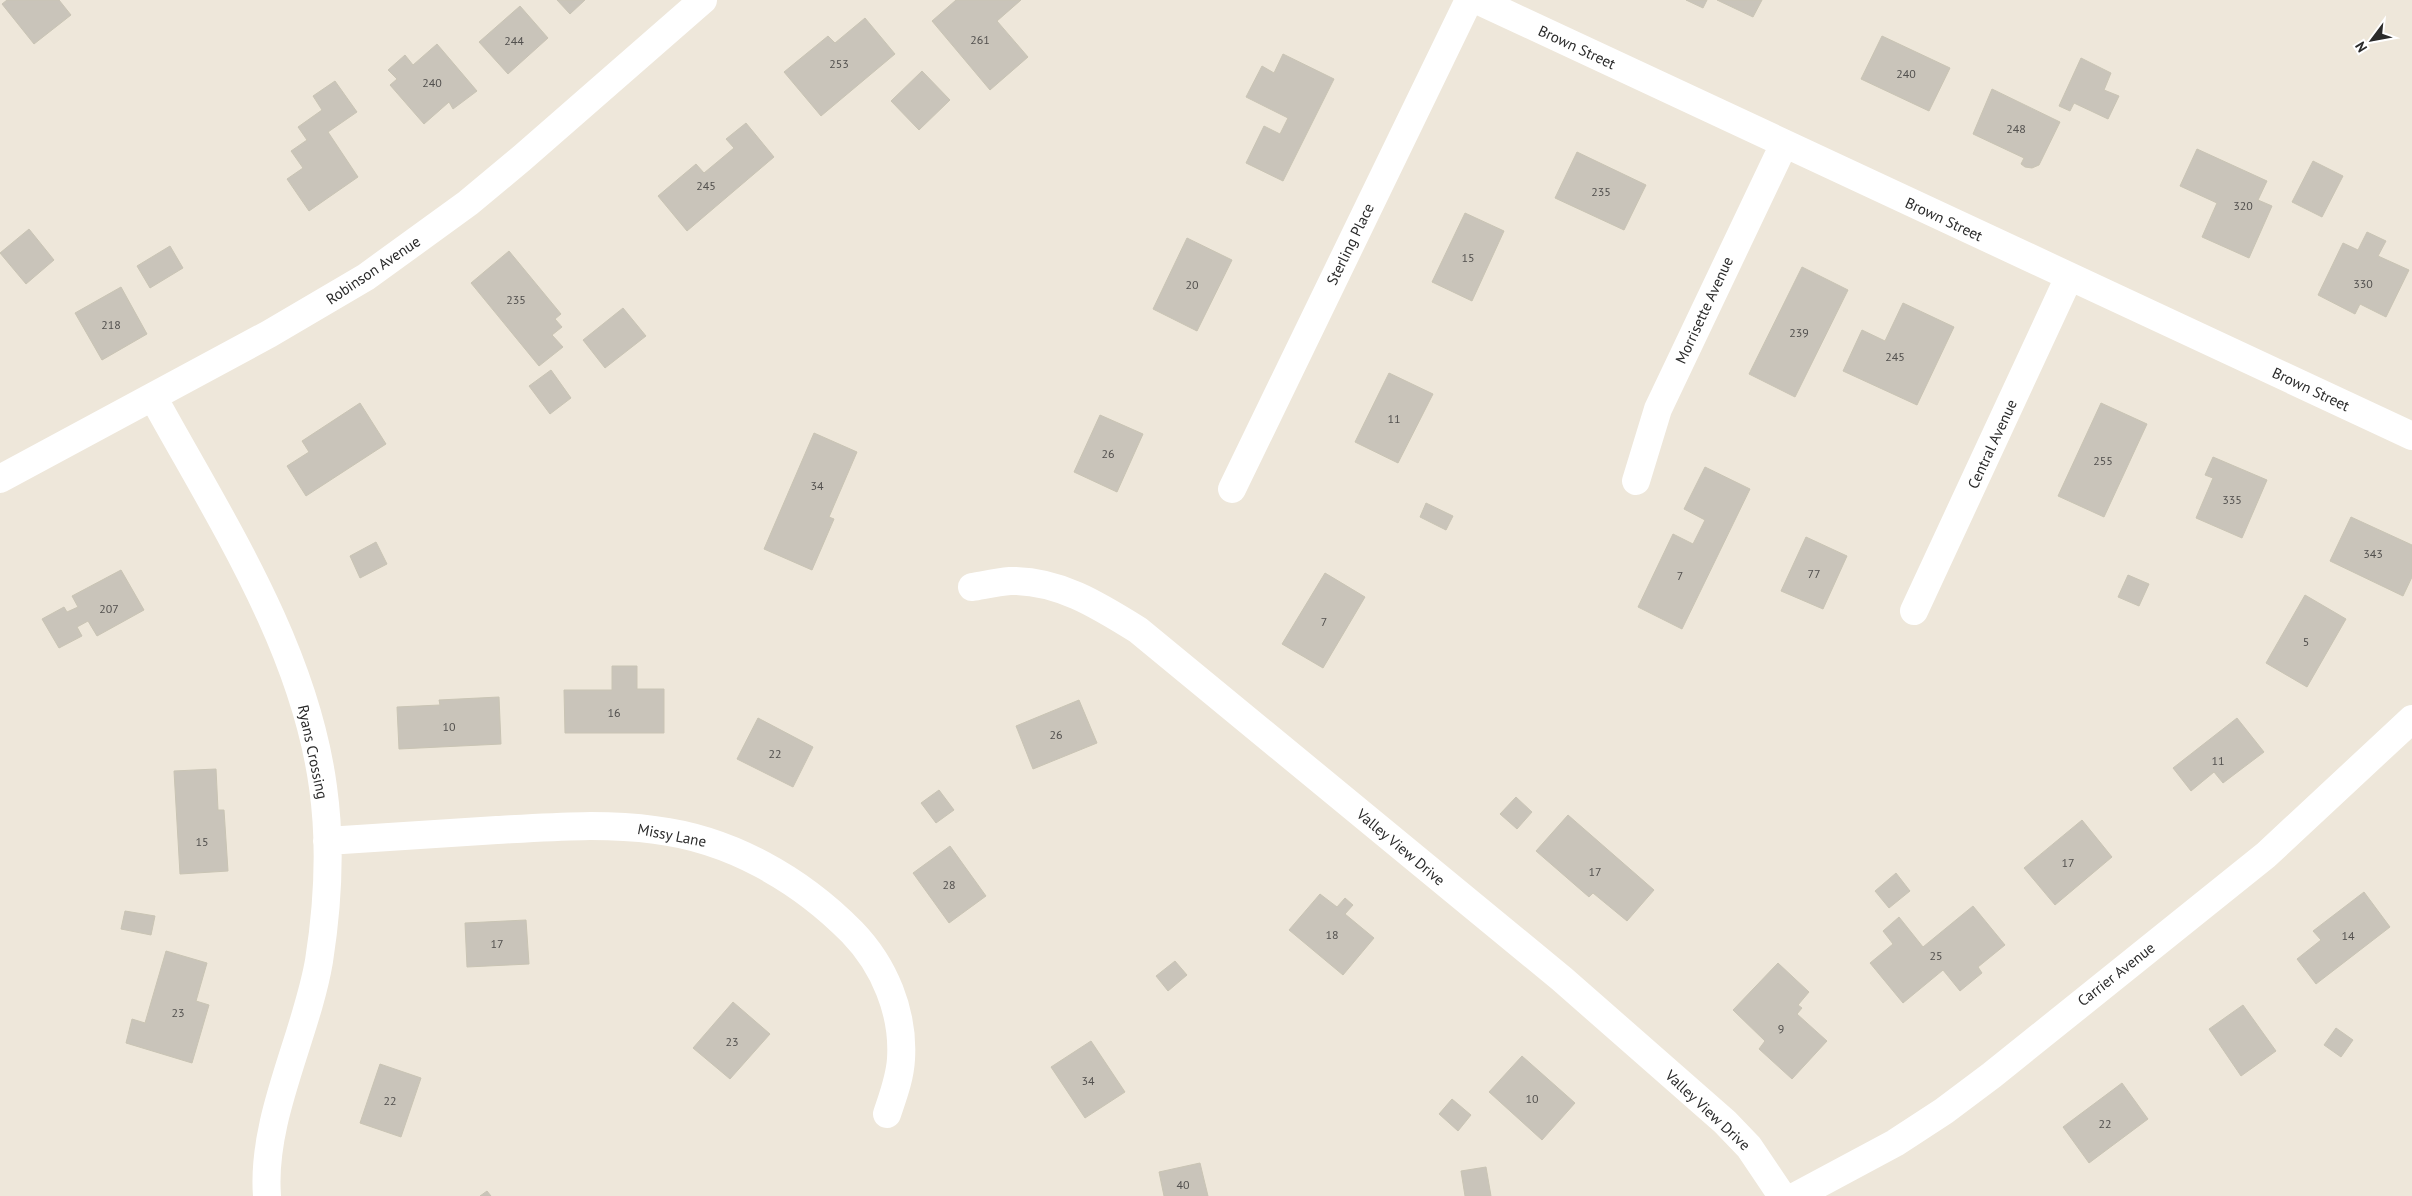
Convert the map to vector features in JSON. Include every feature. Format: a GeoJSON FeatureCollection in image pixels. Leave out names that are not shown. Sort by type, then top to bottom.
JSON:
{"type":"FeatureCollection","features":[{"type":"Feature","properties":{"kind":"street","name":"Robinson Avenue"},"geometry":{"type":"LineString","coordinates":[[0,479],[321,305],[366,277],[414,243],[522,158],[703,0]]}},
{"type":"Feature","properties":{"kind":"street","name":"Sterling Place"},"geometry":{"type":"LineString","coordinates":[[1232,489],[1469,0]]}},
{"type":"Feature","properties":{"kind":"street","name":"Brown Street"},"geometry":{"type":"LineString","coordinates":[[1477,0],[2412,436]]}},
{"type":"Feature","properties":{"kind":"street","name":"Morrisette Avenue"},"geometry":{"type":"LineString","coordinates":[[1636,481],[1662,401],[1784,144]]}},
{"type":"Feature","properties":{"kind":"street","name":"Central Avenue"},"geometry":{"type":"LineString","coordinates":[[1914,611],[2069,276]]}},
{"type":"Feature","properties":{"kind":"street","name":"Ryans Crossing"},"geometry":{"type":"LineString","coordinates":[[153,397],[244,563],[270,617],[292,670],[310,728],[323,787],[327,841],[326,898],[319,961],[306,1017],[283,1091],[271,1140],[267,1196]]}},
{"type":"Feature","properties":{"kind":"street","name":"Valley View Drive"},"geometry":{"type":"LineString","coordinates":[[972,587],[1009,581],[1043,583],[1074,594],[1138,630],[1562,979],[1718,1116],[1749,1147],[1782,1196]]}},
{"type":"Feature","properties":{"kind":"street","name":"Carrier Avenue"},"geometry":{"type":"LineString","coordinates":[[1796,1196],[1896,1143],[1944,1111],[1992,1074],[2266,855],[2412,719]]}},
{"type":"Feature","properties":{"kind":"street","name":"Missy Lane"},"geometry":{"type":"LineString","coordinates":[[327,841],[560,826],[610,826],[656,830],[703,839],[746,857],[801,887],[832,911],[860,940],[880,970],[893,998],[899,1026],[901,1059],[896,1086],[887,1114]]}},
{"type":"Feature","properties":{"kind":"building"},"geometry":{"type":"Polygon","coordinates":[[[7,0],[59,0],[71,15],[34,44],[2,4],[7,0]]]}},
{"type":"Feature","properties":{"kind":"building"},"geometry":{"type":"Polygon","coordinates":[[[557,0],[585,0],[570,14],[557,0]]]}},
{"type":"Feature","properties":{"kind":"building"},"geometry":{"type":"Polygon","coordinates":[[[956,0],[1021,0],[997,21],[1028,57],[990,90],[932,21],[956,0]]]}},
{"type":"Feature","properties":{"kind":"building"},"geometry":{"type":"Polygon","coordinates":[[[1686,0],[1707,0],[1703,8],[1686,0]]]}},
{"type":"Feature","properties":{"kind":"building"},"geometry":{"type":"Polygon","coordinates":[[[1717,0],[1762,0],[1753,17],[1717,0]]]}},
{"type":"Feature","properties":{"kind":"building"},"geometry":{"type":"Polygon","coordinates":[[[520,6],[548,38],[508,74],[479,42],[520,6]]]}},
{"type":"Feature","properties":{"kind":"building"},"geometry":{"type":"Polygon","coordinates":[[[865,18],[895,54],[821,116],[784,72],[828,36],[835,43],[865,18]]]}},
{"type":"Feature","properties":{"kind":"building"},"geometry":{"type":"Polygon","coordinates":[[[1882,36],[1950,68],[1929,111],[1861,79],[1882,36]]]}},
{"type":"Feature","properties":{"kind":"building"},"geometry":{"type":"Polygon","coordinates":[[[437,44],[477,91],[453,109],[449,102],[424,124],[390,85],[397,79],[388,70],[405,55],[413,65],[437,44]]]}},
{"type":"Feature","properties":{"kind":"building"},"geometry":{"type":"Polygon","coordinates":[[[1283,54],[1334,79],[1283,181],[1246,163],[1264,126],[1280,134],[1288,118],[1246,97],[1262,66],[1274,73],[1283,54]]]}},
{"type":"Feature","properties":{"kind":"building"},"geometry":{"type":"Polygon","coordinates":[[[2081,58],[2111,73],[2104,90],[2119,96],[2108,119],[2074,103],[2070,111],[2059,106],[2081,58]]]}},
{"type":"Feature","properties":{"kind":"building"},"geometry":{"type":"Polygon","coordinates":[[[922,71],[950,100],[919,130],[891,101],[922,71]]]}},
{"type":"Feature","properties":{"kind":"building"},"geometry":{"type":"Polygon","coordinates":[[[335,81],[357,112],[328,132],[358,177],[309,211],[287,179],[303,168],[291,151],[307,140],[298,127],[322,110],[313,96],[335,81]]]}},
{"type":"Feature","properties":{"kind":"building"},"geometry":{"type":"Polygon","coordinates":[[[1992,89],[2060,122],[2039,165],[2032,168],[2025,167],[2021,164],[2024,158],[1973,134],[1992,89]]]}},
{"type":"Feature","properties":{"kind":"building"},"geometry":{"type":"Polygon","coordinates":[[[746,123],[774,157],[687,231],[658,196],[696,164],[704,173],[734,148],[726,139],[746,123]]]}},
{"type":"Feature","properties":{"kind":"building"},"geometry":{"type":"Polygon","coordinates":[[[2197,149],[2267,181],[2258,200],[2272,206],[2249,258],[2202,237],[2217,203],[2180,186],[2197,149]]]}},
{"type":"Feature","properties":{"kind":"building"},"geometry":{"type":"Polygon","coordinates":[[[1577,152],[1646,185],[1624,230],[1555,198],[1577,152]]]}},
{"type":"Feature","properties":{"kind":"building"},"geometry":{"type":"Polygon","coordinates":[[[2313,161],[2343,176],[2322,217],[2292,202],[2313,161]]]}},
{"type":"Feature","properties":{"kind":"building"},"geometry":{"type":"Polygon","coordinates":[[[1465,213],[1504,231],[1472,301],[1432,282],[1465,213]]]}},
{"type":"Feature","properties":{"kind":"building"},"geometry":{"type":"Polygon","coordinates":[[[29,229],[54,260],[26,284],[0,253],[29,229]]]}},
{"type":"Feature","properties":{"kind":"building"},"geometry":{"type":"Polygon","coordinates":[[[2367,232],[2386,241],[2378,256],[2409,270],[2386,317],[2360,304],[2355,314],[2318,295],[2343,243],[2358,250],[2367,232]]]}},
{"type":"Feature","properties":{"kind":"building"},"geometry":{"type":"Polygon","coordinates":[[[1187,238],[1232,260],[1197,331],[1153,309],[1187,238]]]}},
{"type":"Feature","properties":{"kind":"building"},"geometry":{"type":"Polygon","coordinates":[[[170,246],[183,268],[150,288],[137,266],[170,246]]]}},
{"type":"Feature","properties":{"kind":"building"},"geometry":{"type":"Polygon","coordinates":[[[509,251],[561,314],[555,319],[562,327],[552,335],[563,347],[539,366],[471,283],[509,251]]]}},
{"type":"Feature","properties":{"kind":"building"},"geometry":{"type":"Polygon","coordinates":[[[1802,267],[1848,290],[1795,397],[1749,374],[1802,267]]]}},
{"type":"Feature","properties":{"kind":"building"},"geometry":{"type":"Polygon","coordinates":[[[121,287],[147,334],[102,360],[75,313],[121,287]]]}},
{"type":"Feature","properties":{"kind":"building"},"geometry":{"type":"Polygon","coordinates":[[[1903,303],[1954,327],[1917,405],[1843,371],[1862,330],[1885,341],[1903,303]]]}},
{"type":"Feature","properties":{"kind":"building"},"geometry":{"type":"Polygon","coordinates":[[[623,308],[646,336],[605,368],[583,340],[623,308]]]}},
{"type":"Feature","properties":{"kind":"building"},"geometry":{"type":"Polygon","coordinates":[[[551,370],[571,398],[550,414],[529,386],[551,370]]]}},
{"type":"Feature","properties":{"kind":"building"},"geometry":{"type":"Polygon","coordinates":[[[1389,373],[1433,394],[1398,463],[1355,442],[1389,373]]]}},
{"type":"Feature","properties":{"kind":"building"},"geometry":{"type":"Polygon","coordinates":[[[360,403],[386,444],[306,496],[287,466],[309,452],[302,441],[360,403]]]}},
{"type":"Feature","properties":{"kind":"building"},"geometry":{"type":"Polygon","coordinates":[[[2101,403],[2147,424],[2104,517],[2058,496],[2101,403]]]}},
{"type":"Feature","properties":{"kind":"building"},"geometry":{"type":"Polygon","coordinates":[[[1100,415],[1143,434],[1117,492],[1074,472],[1100,415]]]}},
{"type":"Feature","properties":{"kind":"building"},"geometry":{"type":"Polygon","coordinates":[[[814,433],[857,452],[829,517],[834,519],[812,570],[764,549],[814,433]]]}},
{"type":"Feature","properties":{"kind":"building"},"geometry":{"type":"Polygon","coordinates":[[[2213,457],[2267,480],[2242,538],[2196,518],[2213,478],[2205,475],[2213,457]]]}},
{"type":"Feature","properties":{"kind":"building"},"geometry":{"type":"Polygon","coordinates":[[[1705,467],[1750,489],[1682,629],[1638,607],[1673,534],[1693,544],[1705,520],[1684,509],[1705,467]]]}},
{"type":"Feature","properties":{"kind":"building"},"geometry":{"type":"Polygon","coordinates":[[[1426,503],[1453,516],[1446,530],[1420,517],[1426,503]]]}},
{"type":"Feature","properties":{"kind":"building"},"geometry":{"type":"Polygon","coordinates":[[[2351,517],[2412,545],[2412,577],[2403,596],[2330,561],[2351,517]]]}},
{"type":"Feature","properties":{"kind":"building"},"geometry":{"type":"Polygon","coordinates":[[[1806,537],[1847,556],[1823,609],[1781,591],[1806,537]]]}},
{"type":"Feature","properties":{"kind":"building"},"geometry":{"type":"Polygon","coordinates":[[[376,542],[387,564],[360,578],[350,556],[376,542]]]}},
{"type":"Feature","properties":{"kind":"building"},"geometry":{"type":"Polygon","coordinates":[[[121,570],[144,610],[97,636],[88,621],[77,627],[82,636],[59,648],[42,619],[64,607],[67,612],[78,607],[72,596],[121,570]]]}},
{"type":"Feature","properties":{"kind":"building"},"geometry":{"type":"Polygon","coordinates":[[[1325,573],[1365,597],[1323,668],[1282,644],[1325,573]]]}},
{"type":"Feature","properties":{"kind":"building"},"geometry":{"type":"Polygon","coordinates":[[[2128,575],[2149,584],[2139,606],[2118,597],[2128,575]]]}},
{"type":"Feature","properties":{"kind":"building"},"geometry":{"type":"Polygon","coordinates":[[[2305,595],[2346,619],[2307,687],[2266,663],[2305,595]]]}},
{"type":"Feature","properties":{"kind":"building"},"geometry":{"type":"Polygon","coordinates":[[[612,666],[637,666],[637,689],[664,689],[664,733],[565,733],[564,690],[612,690],[612,666]]]}},
{"type":"Feature","properties":{"kind":"building"},"geometry":{"type":"Polygon","coordinates":[[[499,697],[501,744],[399,749],[397,707],[440,705],[439,700],[499,697]]]}},
{"type":"Feature","properties":{"kind":"building"},"geometry":{"type":"Polygon","coordinates":[[[1079,700],[1097,743],[1033,769],[1016,726],[1079,700]]]}},
{"type":"Feature","properties":{"kind":"building"},"geometry":{"type":"Polygon","coordinates":[[[758,718],[813,747],[793,787],[737,759],[758,718]]]}},
{"type":"Feature","properties":{"kind":"building"},"geometry":{"type":"Polygon","coordinates":[[[2237,718],[2264,752],[2223,783],[2214,772],[2191,791],[2173,768],[2237,718]]]}},
{"type":"Feature","properties":{"kind":"building"},"geometry":{"type":"Polygon","coordinates":[[[216,769],[218,810],[224,810],[228,871],[180,874],[174,771],[216,769]]]}},
{"type":"Feature","properties":{"kind":"building"},"geometry":{"type":"Polygon","coordinates":[[[939,790],[954,810],[936,823],[921,803],[939,790]]]}},
{"type":"Feature","properties":{"kind":"building"},"geometry":{"type":"Polygon","coordinates":[[[1516,797],[1532,812],[1517,829],[1500,814],[1516,797]]]}},
{"type":"Feature","properties":{"kind":"building"},"geometry":{"type":"Polygon","coordinates":[[[1568,815],[1654,890],[1627,921],[1593,893],[1589,897],[1536,851],[1568,815]]]}},
{"type":"Feature","properties":{"kind":"building"},"geometry":{"type":"Polygon","coordinates":[[[2082,820],[2112,857],[2055,905],[2024,868],[2082,820]]]}},
{"type":"Feature","properties":{"kind":"building"},"geometry":{"type":"Polygon","coordinates":[[[950,846],[986,896],[949,923],[913,873],[950,846]]]}},
{"type":"Feature","properties":{"kind":"building"},"geometry":{"type":"Polygon","coordinates":[[[1896,873],[1910,891],[1889,908],[1875,891],[1896,873]]]}},
{"type":"Feature","properties":{"kind":"building"},"geometry":{"type":"Polygon","coordinates":[[[2364,892],[2390,927],[2316,984],[2297,959],[2321,940],[2313,931],[2364,892]]]}},
{"type":"Feature","properties":{"kind":"building"},"geometry":{"type":"Polygon","coordinates":[[[1320,894],[1337,907],[1345,898],[1353,905],[1345,914],[1374,938],[1343,975],[1289,930],[1320,894]]]}},
{"type":"Feature","properties":{"kind":"building"},"geometry":{"type":"Polygon","coordinates":[[[1973,906],[2005,945],[1978,967],[1982,973],[1960,991],[1943,970],[1903,1003],[1870,963],[1893,944],[1883,931],[1899,917],[1923,947],[1973,906]]]}},
{"type":"Feature","properties":{"kind":"building"},"geometry":{"type":"Polygon","coordinates":[[[125,911],[155,916],[151,935],[121,929],[125,911]]]}},
{"type":"Feature","properties":{"kind":"building"},"geometry":{"type":"Polygon","coordinates":[[[526,920],[529,964],[467,967],[465,923],[526,920]]]}},
{"type":"Feature","properties":{"kind":"building"},"geometry":{"type":"Polygon","coordinates":[[[166,951],[207,963],[196,1001],[209,1005],[192,1063],[126,1043],[132,1019],[145,1023],[166,951]]]}},
{"type":"Feature","properties":{"kind":"building"},"geometry":{"type":"Polygon","coordinates":[[[1175,961],[1187,975],[1168,991],[1156,976],[1175,961]]]}},
{"type":"Feature","properties":{"kind":"building"},"geometry":{"type":"Polygon","coordinates":[[[1778,963],[1809,992],[1798,1005],[1802,1008],[1797,1014],[1827,1041],[1792,1079],[1759,1049],[1765,1041],[1733,1010],[1778,963]]]}},
{"type":"Feature","properties":{"kind":"building"},"geometry":{"type":"Polygon","coordinates":[[[733,1002],[770,1034],[730,1079],[693,1048],[733,1002]]]}},
{"type":"Feature","properties":{"kind":"building"},"geometry":{"type":"Polygon","coordinates":[[[2243,1005],[2276,1051],[2241,1076],[2209,1029],[2243,1005]]]}},
{"type":"Feature","properties":{"kind":"building"},"geometry":{"type":"Polygon","coordinates":[[[2336,1028],[2353,1040],[2341,1057],[2324,1045],[2336,1028]]]}},
{"type":"Feature","properties":{"kind":"building"},"geometry":{"type":"Polygon","coordinates":[[[1091,1041],[1125,1092],[1085,1118],[1051,1067],[1091,1041]]]}},
{"type":"Feature","properties":{"kind":"building"},"geometry":{"type":"Polygon","coordinates":[[[1522,1056],[1575,1103],[1542,1140],[1489,1092],[1522,1056]]]}},
{"type":"Feature","properties":{"kind":"building"},"geometry":{"type":"Polygon","coordinates":[[[380,1064],[421,1078],[401,1137],[360,1123],[380,1064]]]}},
{"type":"Feature","properties":{"kind":"building"},"geometry":{"type":"Polygon","coordinates":[[[2122,1083],[2148,1119],[2089,1163],[2063,1127],[2122,1083]]]}},
{"type":"Feature","properties":{"kind":"building"},"geometry":{"type":"Polygon","coordinates":[[[1452,1099],[1471,1115],[1458,1131],[1439,1114],[1452,1099]]]}},
{"type":"Feature","properties":{"kind":"building"},"geometry":{"type":"Polygon","coordinates":[[[1200,1163],[1208,1196],[1164,1196],[1159,1172],[1200,1163]]]}},
{"type":"Feature","properties":{"kind":"building"},"geometry":{"type":"Polygon","coordinates":[[[1486,1167],[1491,1196],[1465,1196],[1461,1171],[1486,1167]]]}},
{"type":"Feature","properties":{"kind":"building"},"geometry":{"type":"Polygon","coordinates":[[[487,1191],[491,1196],[480,1196],[487,1191]]]}}]}
